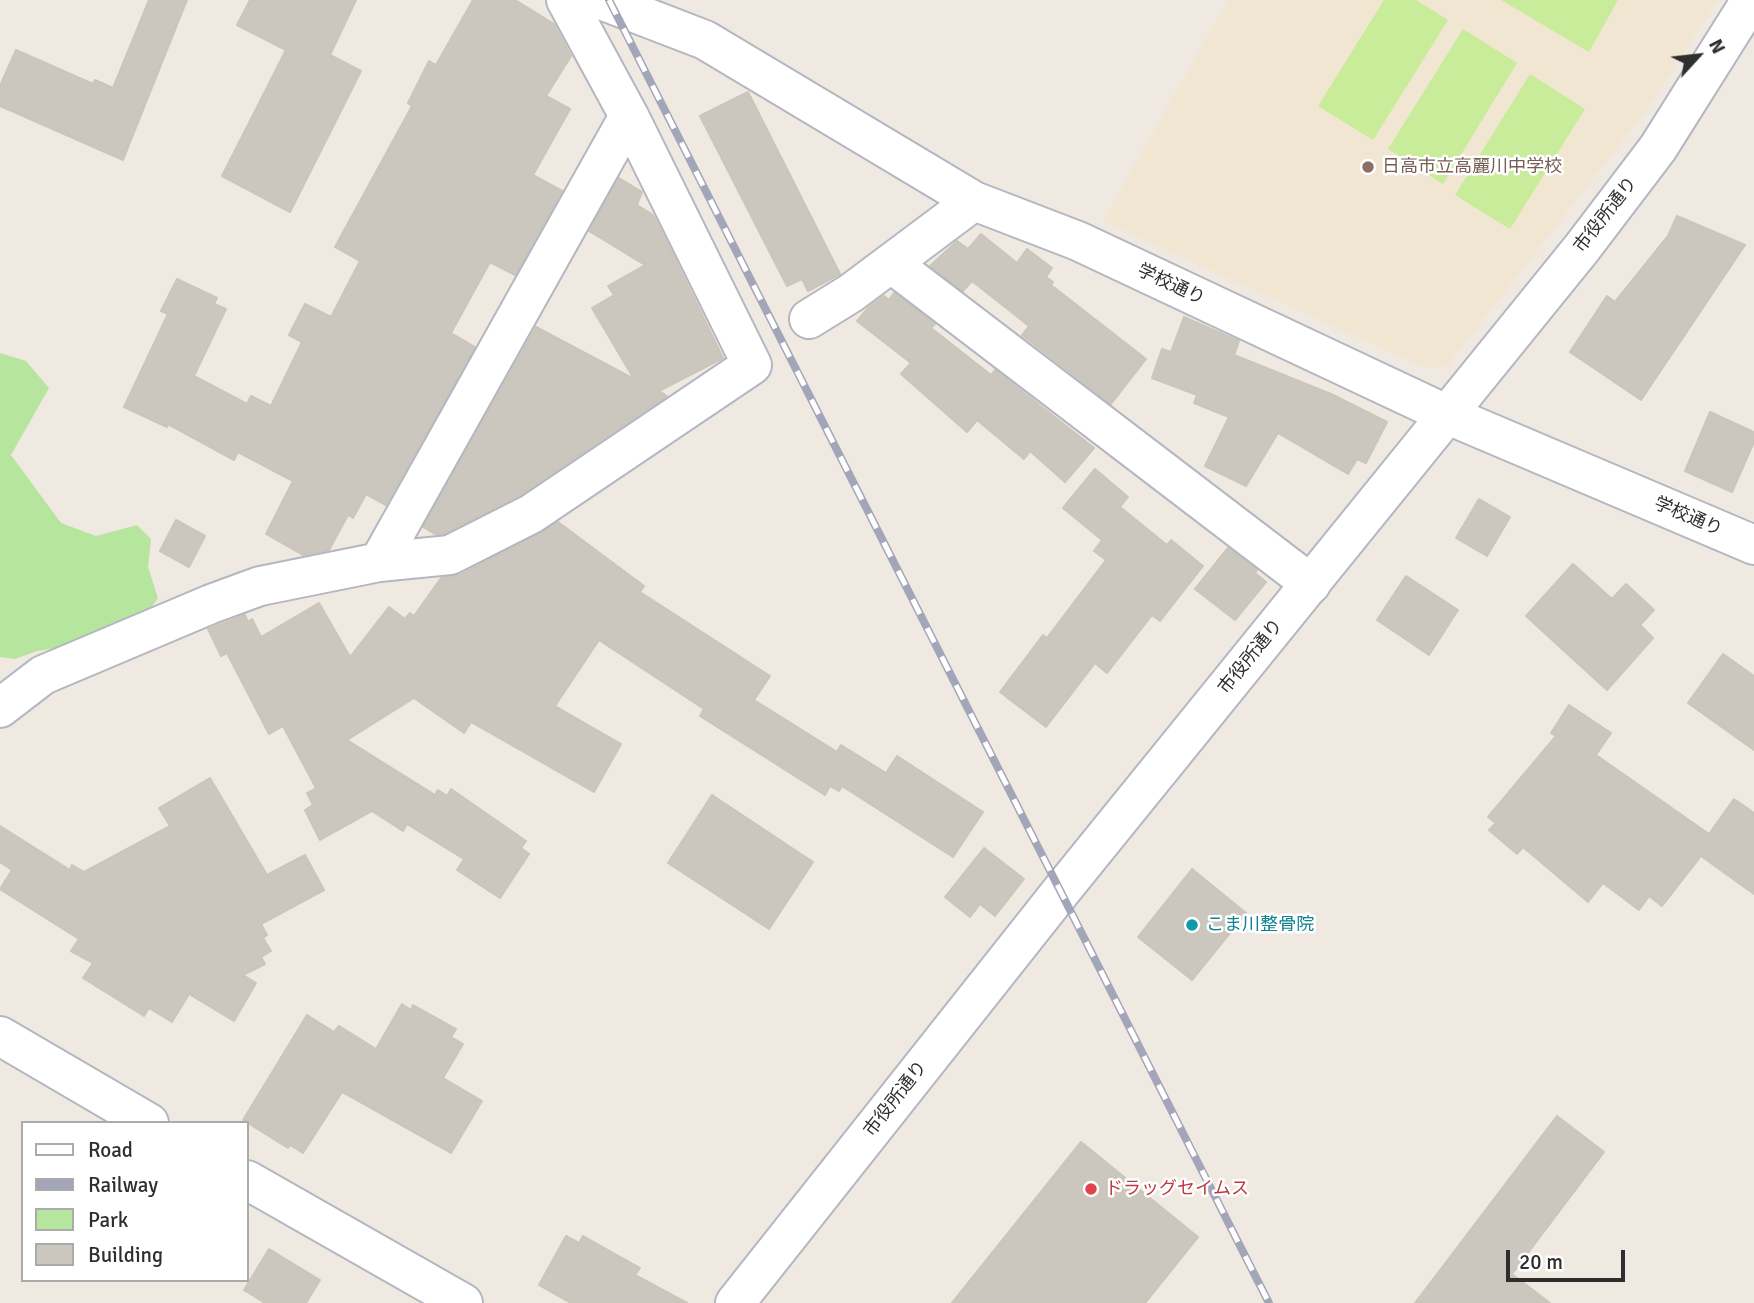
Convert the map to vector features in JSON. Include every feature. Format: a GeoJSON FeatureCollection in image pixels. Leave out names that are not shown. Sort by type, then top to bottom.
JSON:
{"type":"FeatureCollection","features":[{"type":"Feature","properties":{"kind":"street"},"geometry":{"type":"LineString","coordinates":[[0,708],[43,675],[260,586],[379,562],[450,555],[531,514],[752,365],[629,116],[566,0]]}},
{"type":"Feature","properties":{"kind":"street","name":"学校通り"},"geometry":{"type":"LineString","coordinates":[[601,0],[705,40],[974,201],[1078,241],[1448,415],[1754,545]]}},
{"type":"Feature","properties":{"kind":"street","name":"市役所通り"},"geometry":{"type":"LineString","coordinates":[[735,1303],[1053,900],[1448,415],[1658,148],[1751,0]]}},
{"type":"Feature","properties":{"kind":"street"},"geometry":{"type":"LineString","coordinates":[[379,562],[629,116]]}},
{"type":"Feature","properties":{"kind":"street"},"geometry":{"type":"LineString","coordinates":[[809,319],[892,264],[974,201]]}},
{"type":"Feature","properties":{"kind":"street"},"geometry":{"type":"LineString","coordinates":[[892,264],[1311,583]]}},
{"type":"Feature","properties":{"kind":"street"},"geometry":{"type":"LineString","coordinates":[[3,1044],[145,1121]]}},
{"type":"Feature","properties":{"kind":"street"},"geometry":{"type":"LineString","coordinates":[[248,1181],[463,1303]]}},
{"type":"Feature","properties":{"kind":"shaded area","name":"日高市立高麗川中学校"},"geometry":{"type":"Polygon","coordinates":[[[1228,0],[1718,0],[1645,112],[1447,366],[1425,368],[1103,221],[1228,0]]]}},
{"type":"Feature","properties":{"kind":"green space"},"geometry":{"type":"Polygon","coordinates":[[[1384,0],[1416,0],[1448,20],[1373,140],[1318,106],[1384,0]]]}},
{"type":"Feature","properties":{"kind":"green space"},"geometry":{"type":"Polygon","coordinates":[[[1501,0],[1618,0],[1589,52],[1501,0]]]}},
{"type":"Feature","properties":{"kind":"green space"},"geometry":{"type":"Polygon","coordinates":[[[1463,29],[1517,63],[1443,184],[1388,149],[1463,29]]]}},
{"type":"Feature","properties":{"kind":"green space"},"geometry":{"type":"Polygon","coordinates":[[[1530,74],[1585,109],[1510,229],[1455,195],[1530,74]]]}},
{"type":"Feature","properties":{"kind":"green space"},"geometry":{"type":"Polygon","coordinates":[[[0,353],[26,361],[49,388],[11,455],[61,523],[96,536],[137,525],[151,539],[148,567],[158,598],[147,614],[81,644],[37,651],[15,659],[0,657],[0,353]]]}},
{"type":"Feature","properties":{"kind":"building"},"geometry":{"type":"Polygon","coordinates":[[[149,0],[187,0],[123,160],[0,106],[0,86],[16,50],[93,84],[95,80],[113,88],[149,0]]]}},
{"type":"Feature","properties":{"kind":"building"},"geometry":{"type":"Polygon","coordinates":[[[250,0],[356,0],[330,55],[361,71],[290,212],[222,176],[286,50],[237,25],[250,0]]]}},
{"type":"Feature","properties":{"kind":"building"},"geometry":{"type":"Polygon","coordinates":[[[473,0],[515,0],[554,24],[571,56],[546,96],[570,109],[533,175],[562,191],[515,275],[490,262],[451,333],[475,347],[386,505],[366,494],[353,518],[348,515],[329,550],[303,555],[266,534],[293,481],[238,452],[234,460],[168,424],[167,427],[124,407],[168,314],[161,311],[177,279],[217,298],[214,304],[226,309],[194,376],[247,404],[251,396],[271,406],[302,342],[289,335],[305,304],[331,317],[360,261],[335,247],[412,106],[408,103],[429,61],[436,65],[473,0]]]}},
{"type":"Feature","properties":{"kind":"building"},"geometry":{"type":"Polygon","coordinates":[[[748,92],[840,274],[808,291],[802,279],[787,286],[700,116],[748,92]]]}},
{"type":"Feature","properties":{"kind":"building"},"geometry":{"type":"Polygon","coordinates":[[[619,178],[642,192],[637,205],[653,215],[723,358],[659,391],[667,396],[520,495],[444,534],[435,534],[423,527],[536,327],[634,379],[592,308],[614,295],[608,286],[645,265],[589,231],[619,178]]]}},
{"type":"Feature","properties":{"kind":"building"},"geometry":{"type":"Polygon","coordinates":[[[1677,216],[1745,245],[1641,400],[1570,352],[1607,296],[1615,302],[1668,236],[1677,216]]]}},
{"type":"Feature","properties":{"kind":"building"},"geometry":{"type":"Polygon","coordinates":[[[981,234],[1017,263],[1027,249],[1052,268],[1046,277],[1053,282],[1051,285],[1146,359],[1111,404],[1022,335],[1029,326],[972,281],[963,291],[930,266],[957,241],[968,249],[981,234]]]}},
{"type":"Feature","properties":{"kind":"building"},"geometry":{"type":"Polygon","coordinates":[[[894,293],[935,324],[931,328],[991,375],[995,370],[1094,448],[1065,482],[1030,451],[1024,459],[977,420],[967,432],[901,374],[911,363],[857,321],[869,307],[884,296],[889,300],[894,293]]]}},
{"type":"Feature","properties":{"kind":"building"},"geometry":{"type":"Polygon","coordinates":[[[1184,317],[1239,341],[1234,355],[1331,394],[1387,422],[1366,463],[1357,459],[1348,474],[1278,433],[1246,486],[1205,466],[1229,417],[1194,403],[1197,395],[1152,378],[1162,349],[1171,352],[1184,317]]]}},
{"type":"Feature","properties":{"kind":"building"},"geometry":{"type":"Polygon","coordinates":[[[1710,412],[1754,432],[1754,442],[1732,492],[1685,471],[1710,412]]]}},
{"type":"Feature","properties":{"kind":"building"},"geometry":{"type":"Polygon","coordinates":[[[1095,469],[1128,497],[1120,507],[1167,545],[1171,540],[1203,566],[1160,621],[1152,615],[1107,673],[1095,663],[1046,727],[1000,692],[1043,635],[1047,638],[1106,560],[1094,551],[1102,540],[1063,508],[1095,469]]]}},
{"type":"Feature","properties":{"kind":"building"},"geometry":{"type":"Polygon","coordinates":[[[1479,499],[1510,517],[1487,556],[1456,538],[1479,499]]]}},
{"type":"Feature","properties":{"kind":"building"},"geometry":{"type":"Polygon","coordinates":[[[176,520],[205,536],[189,567],[160,551],[176,520]]]}},
{"type":"Feature","properties":{"kind":"building"},"geometry":{"type":"Polygon","coordinates":[[[558,522],[644,586],[640,592],[770,676],[754,700],[837,752],[841,745],[886,773],[897,756],[983,812],[953,857],[842,786],[839,791],[830,786],[825,795],[700,716],[704,709],[599,640],[555,706],[621,744],[594,792],[471,722],[464,733],[414,698],[347,740],[435,795],[438,790],[447,796],[451,789],[526,841],[521,848],[529,854],[500,898],[457,870],[464,859],[407,824],[403,831],[372,811],[320,840],[305,810],[313,805],[307,793],[316,788],[283,726],[269,734],[227,653],[221,656],[208,629],[245,615],[248,622],[252,619],[261,637],[319,603],[350,657],[389,607],[405,619],[410,613],[414,616],[441,578],[460,575],[558,522]]]}},
{"type":"Feature","properties":{"kind":"building"},"geometry":{"type":"Polygon","coordinates":[[[1228,548],[1257,570],[1255,573],[1266,582],[1235,620],[1195,589],[1228,548]]]}},
{"type":"Feature","properties":{"kind":"building"},"geometry":{"type":"Polygon","coordinates":[[[1573,564],[1612,599],[1626,584],[1654,610],[1640,625],[1653,638],[1607,690],[1526,616],[1573,564]]]}},
{"type":"Feature","properties":{"kind":"building"},"geometry":{"type":"Polygon","coordinates":[[[1406,576],[1458,610],[1429,655],[1377,620],[1406,576]]]}},
{"type":"Feature","properties":{"kind":"building"},"geometry":{"type":"Polygon","coordinates":[[[1723,654],[1754,676],[1754,750],[1688,703],[1723,654]]]}},
{"type":"Feature","properties":{"kind":"building"},"geometry":{"type":"Polygon","coordinates":[[[1569,705],[1611,733],[1596,755],[1709,834],[1734,799],[1754,813],[1754,894],[1701,856],[1662,906],[1649,896],[1639,910],[1603,883],[1588,902],[1523,847],[1517,854],[1489,830],[1496,823],[1488,817],[1556,736],[1551,733],[1569,705]]]}},
{"type":"Feature","properties":{"kind":"building"},"geometry":{"type":"Polygon","coordinates":[[[210,778],[267,875],[305,855],[324,890],[261,924],[267,935],[263,938],[271,951],[261,957],[265,964],[243,975],[256,983],[234,1021],[189,994],[172,1022],[149,1008],[144,1016],[83,978],[93,963],[71,951],[79,939],[0,889],[12,870],[0,862],[0,826],[70,870],[72,865],[84,872],[170,826],[159,808],[210,778]]]}},
{"type":"Feature","properties":{"kind":"building"},"geometry":{"type":"Polygon","coordinates":[[[712,795],[813,862],[769,929],[668,863],[712,795]]]}},
{"type":"Feature","properties":{"kind":"building"},"geometry":{"type":"Polygon","coordinates":[[[984,848],[1024,879],[995,916],[980,904],[970,917],[945,897],[984,848]]]}},
{"type":"Feature","properties":{"kind":"building","name":"こま川整骨院"},"geometry":{"type":"Polygon","coordinates":[[[1192,869],[1246,913],[1192,980],[1138,937],[1192,869]]]}},
{"type":"Feature","properties":{"kind":"building"},"geometry":{"type":"Polygon","coordinates":[[[402,1004],[411,1010],[413,1005],[456,1029],[451,1037],[463,1044],[443,1078],[482,1101],[451,1153],[342,1092],[303,1153],[290,1145],[288,1148],[243,1120],[307,1015],[334,1032],[339,1026],[376,1049],[402,1004]]]}},
{"type":"Feature","properties":{"kind":"building"},"geometry":{"type":"Polygon","coordinates":[[[1557,1116],[1604,1152],[1512,1274],[1550,1303],[1415,1303],[1557,1116]]]}},
{"type":"Feature","properties":{"kind":"building","name":"ドラッグセイムス"},"geometry":{"type":"Polygon","coordinates":[[[1081,1142],[1198,1237],[1145,1303],[952,1303],[1081,1142]]]}},
{"type":"Feature","properties":{"kind":"building"},"geometry":{"type":"Polygon","coordinates":[[[566,1236],[579,1243],[583,1236],[640,1268],[635,1275],[687,1303],[571,1303],[539,1285],[566,1236]]]}},
{"type":"Feature","properties":{"kind":"building"},"geometry":{"type":"Polygon","coordinates":[[[269,1249],[320,1280],[306,1303],[265,1303],[244,1290],[269,1249]]]}},
{"type":"Feature","properties":{"kind":"railway"},"geometry":{"type":"LineString","coordinates":[[609,0],[1269,1303]]}},
{"type":"Feature","properties":{"kind":"place","name":"日高市立高麗川中学校"},"geometry":{"type":"Point","coordinates":[1368,167]}},
{"type":"Feature","properties":{"kind":"place","name":"こま川整骨院"},"geometry":{"type":"Point","coordinates":[1192,925]}},
{"type":"Feature","properties":{"kind":"place","name":"ドラッグセイムス"},"geometry":{"type":"Point","coordinates":[1091,1189]}}]}
